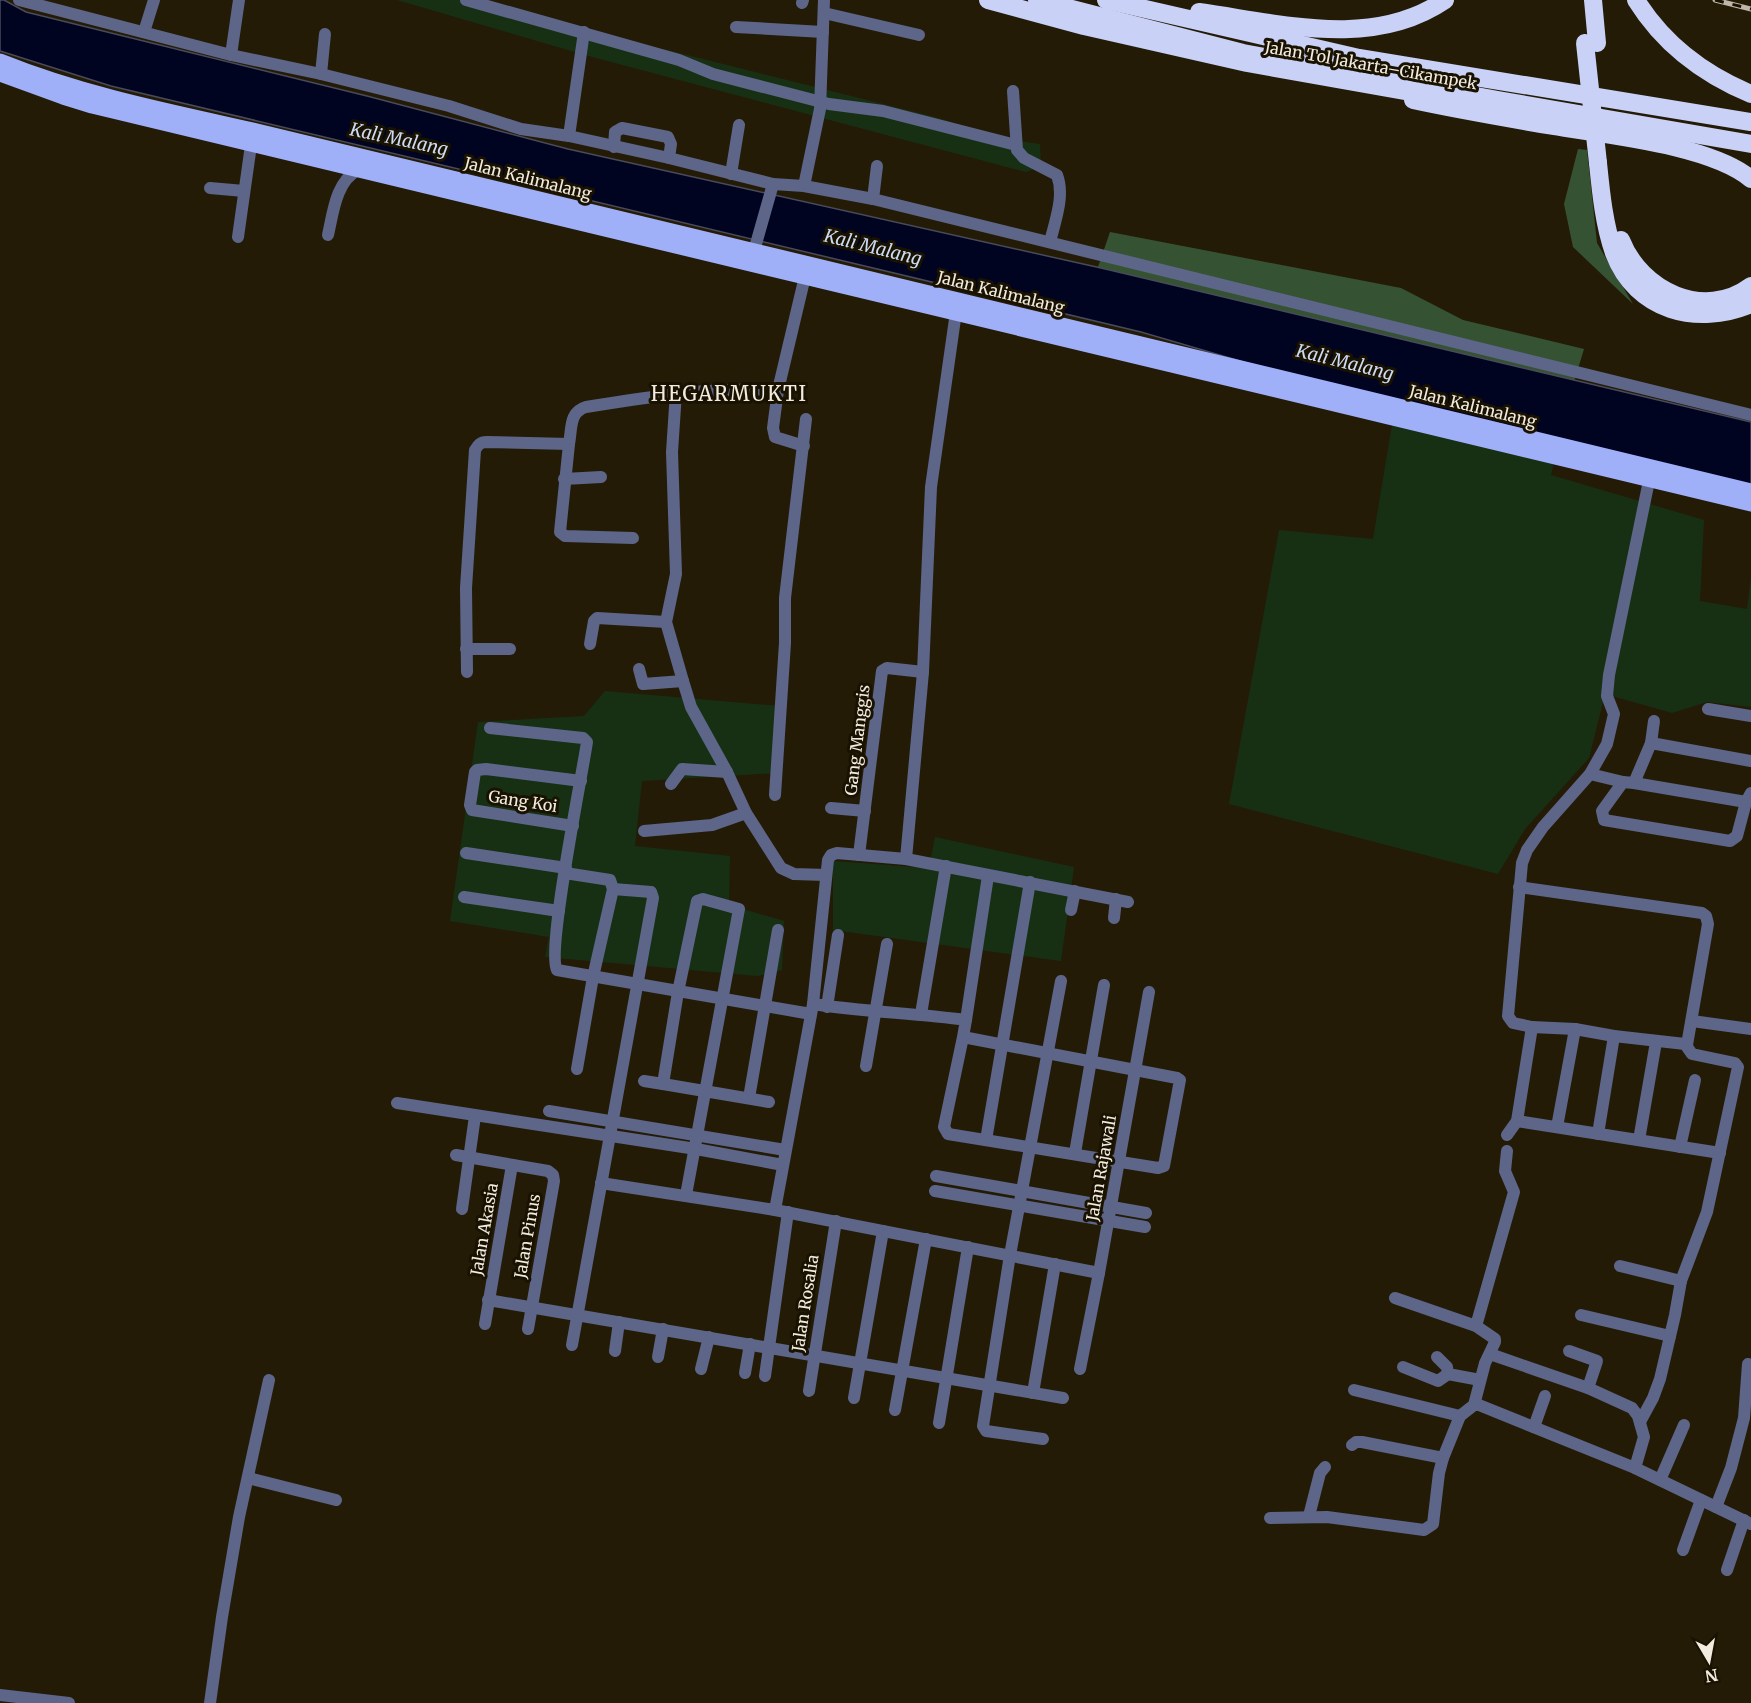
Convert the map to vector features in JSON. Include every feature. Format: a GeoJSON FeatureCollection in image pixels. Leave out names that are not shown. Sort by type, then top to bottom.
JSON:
{"type":"FeatureCollection","features":[{"type":"Feature","properties":{"kind":"highway","name":"Jalan Tol Jakarta–Cikampek"},"geometry":{"type":"LineString","coordinates":[[988,0],[1084,26],[1247,63],[1370,87],[1751,150]]}},
{"type":"Feature","properties":{"kind":"highway"},"geometry":{"type":"LineString","coordinates":[[1037,0],[1243,53],[1751,144]]}},
{"type":"Feature","properties":{"kind":"highway"},"geometry":{"type":"LineString","coordinates":[[1066,0],[1234,43],[1365,70],[1751,136]]}},
{"type":"Feature","properties":{"kind":"highway","name":"Jalan Tol Jakarta–Cikampek"},"geometry":{"type":"LineString","coordinates":[[1106,0],[1359,58],[1751,122]]}},
{"type":"Feature","properties":{"kind":"highway"},"geometry":{"type":"LineString","coordinates":[[1114,0],[1300,26],[1350,30],[1378,27],[1401,20],[1445,0]]}},
{"type":"Feature","properties":{"kind":"highway"},"geometry":{"type":"LineString","coordinates":[[1582,0],[1591,43],[1603,162],[1620,237],[1632,262],[1653,283],[1682,298],[1709,301],[1730,297],[1751,286]]}},
{"type":"Feature","properties":{"kind":"highway"},"geometry":{"type":"LineString","coordinates":[[1591,43],[1593,0]]}},
{"type":"Feature","properties":{"kind":"highway"},"geometry":{"type":"LineString","coordinates":[[1636,0],[1649,21],[1683,56],[1714,76],[1751,94]]}},
{"type":"Feature","properties":{"kind":"highway"},"geometry":{"type":"LineString","coordinates":[[1370,87],[1398,98],[1495,117],[1654,143],[1717,160],[1751,178]]}},
{"type":"Feature","properties":{"kind":"highway"},"geometry":{"type":"LineString","coordinates":[[1603,162],[1601,195],[1614,252],[1626,277],[1642,293],[1665,307],[1688,314],[1718,314],[1751,304]]}},
{"type":"Feature","properties":{"kind":"main road","name":"Jalan Kalimalang"},"geometry":{"type":"LineString","coordinates":[[0,61],[65,85],[252,137],[1651,474],[1751,504]]}},
{"type":"Feature","properties":{"kind":"main road","name":"Jalan Kalimalang"},"geometry":{"type":"LineString","coordinates":[[0,74],[92,106],[252,137]]}},
{"type":"Feature","properties":{"kind":"main road","name":"Jalan Kalimalang"},"geometry":{"type":"LineString","coordinates":[[360,163],[756,245],[806,271]]}},
{"type":"Feature","properties":{"kind":"main road","name":"Jalan Kalimalang"},"geometry":{"type":"LineString","coordinates":[[1651,474],[1751,491]]}},
{"type":"Feature","properties":{"kind":"street"},"geometry":{"type":"LineString","coordinates":[[19,0],[231,55],[321,74],[450,106],[521,129],[569,136],[669,158],[731,174],[772,188],[804,186],[873,199],[1751,415]]}},
{"type":"Feature","properties":{"kind":"street"},"geometry":{"type":"LineString","coordinates":[[144,32],[154,0]]}},
{"type":"Feature","properties":{"kind":"street"},"geometry":{"type":"LineString","coordinates":[[231,55],[239,0]]}},
{"type":"Feature","properties":{"kind":"street"},"geometry":{"type":"LineString","coordinates":[[466,0],[679,60],[712,74],[829,104],[884,111],[1016,145]]}},
{"type":"Feature","properties":{"kind":"street"},"geometry":{"type":"LineString","coordinates":[[804,186],[820,109],[824,6],[919,35]]}},
{"type":"Feature","properties":{"kind":"street"},"geometry":{"type":"LineString","coordinates":[[736,27],[823,32]]}},
{"type":"Feature","properties":{"kind":"street"},"geometry":{"type":"LineString","coordinates":[[569,136],[584,32]]}},
{"type":"Feature","properties":{"kind":"street"},"geometry":{"type":"LineString","coordinates":[[321,74],[325,34]]}},
{"type":"Feature","properties":{"kind":"street"},"geometry":{"type":"LineString","coordinates":[[1013,91],[1016,145],[1024,158],[1052,172],[1057,176],[1059,182],[1060,196],[1050,242]]}},
{"type":"Feature","properties":{"kind":"street"},"geometry":{"type":"LineString","coordinates":[[731,174],[739,125]]}},
{"type":"Feature","properties":{"kind":"street"},"geometry":{"type":"LineString","coordinates":[[614,147],[615,132],[622,128],[668,137],[672,144],[669,158]]}},
{"type":"Feature","properties":{"kind":"street"},"geometry":{"type":"LineString","coordinates":[[238,237],[252,137]]}},
{"type":"Feature","properties":{"kind":"street"},"geometry":{"type":"LineString","coordinates":[[328,235],[341,188],[360,163]]}},
{"type":"Feature","properties":{"kind":"street"},"geometry":{"type":"LineString","coordinates":[[873,199],[877,166]]}},
{"type":"Feature","properties":{"kind":"street"},"geometry":{"type":"LineString","coordinates":[[210,188],[244,191]]}},
{"type":"Feature","properties":{"kind":"street"},"geometry":{"type":"LineString","coordinates":[[756,245],[772,188]]}},
{"type":"Feature","properties":{"kind":"street"},"geometry":{"type":"LineString","coordinates":[[804,446],[775,437],[773,428],[778,390],[806,271]]}},
{"type":"Feature","properties":{"kind":"street"},"geometry":{"type":"LineString","coordinates":[[906,859],[923,672],[931,487],[956,307]]}},
{"type":"Feature","properties":{"kind":"street"},"geometry":{"type":"LineString","coordinates":[[633,538],[563,535],[559,530],[569,444],[574,415],[579,409],[676,392],[741,388],[778,390]]}},
{"type":"Feature","properties":{"kind":"street"},"geometry":{"type":"LineString","coordinates":[[676,392],[672,452],[676,574],[666,622],[691,707],[727,772],[746,813],[781,868],[794,874],[826,875]]}},
{"type":"Feature","properties":{"kind":"street"},"geometry":{"type":"LineString","coordinates":[[775,795],[785,643],[785,588],[806,419]]}},
{"type":"Feature","properties":{"kind":"street"},"geometry":{"type":"LineString","coordinates":[[467,672],[466,588],[475,450],[482,442],[569,444]]}},
{"type":"Feature","properties":{"kind":"street"},"geometry":{"type":"LineString","coordinates":[[1651,474],[1609,675],[1607,692],[1614,714],[1613,726],[1607,744],[1590,774],[1527,849],[1522,863],[1519,887],[1508,1016],[1513,1023],[1532,1027],[1575,1029],[1688,1045]]}},
{"type":"Feature","properties":{"kind":"street"},"geometry":{"type":"LineString","coordinates":[[564,479],[601,477]]}},
{"type":"Feature","properties":{"kind":"street"},"geometry":{"type":"LineString","coordinates":[[590,644],[594,621],[597,618],[666,622]]}},
{"type":"Feature","properties":{"kind":"street"},"geometry":{"type":"LineString","coordinates":[[466,649],[510,649]]}},
{"type":"Feature","properties":{"kind":"street","name":"Gang Manggis"},"geometry":{"type":"LineString","coordinates":[[859,855],[882,671],[887,668],[923,672]]}},
{"type":"Feature","properties":{"kind":"street"},"geometry":{"type":"LineString","coordinates":[[639,669],[643,684],[683,681]]}},
{"type":"Feature","properties":{"kind":"street"},"geometry":{"type":"LineString","coordinates":[[1708,709],[1751,716]]}},
{"type":"Feature","properties":{"kind":"street"},"geometry":{"type":"LineString","coordinates":[[1590,774],[1629,782],[1748,798],[1737,836],[1730,841],[1604,820],[1602,811],[1629,782],[1651,743],[1654,721]]}},
{"type":"Feature","properties":{"kind":"street"},"geometry":{"type":"LineString","coordinates":[[490,728],[583,738],[586,742],[559,911],[555,968],[593,977],[764,1005],[812,1009],[827,1007],[966,1020]]}},
{"type":"Feature","properties":{"kind":"street"},"geometry":{"type":"LineString","coordinates":[[1651,743],[1751,761]]}},
{"type":"Feature","properties":{"kind":"street","name":"Gang Koi"},"geometry":{"type":"LineString","coordinates":[[573,826],[472,810],[470,805],[475,772],[486,769],[581,781]]}},
{"type":"Feature","properties":{"kind":"street"},"geometry":{"type":"LineString","coordinates":[[671,784],[681,769],[727,772]]}},
{"type":"Feature","properties":{"kind":"street"},"geometry":{"type":"LineString","coordinates":[[831,808],[865,810]]}},
{"type":"Feature","properties":{"kind":"street"},"geometry":{"type":"LineString","coordinates":[[644,831],[712,825],[746,813]]}},
{"type":"Feature","properties":{"kind":"street"},"geometry":{"type":"LineString","coordinates":[[466,853],[612,881],[613,889],[593,977],[577,1069]]}},
{"type":"Feature","properties":{"kind":"street"},"geometry":{"type":"LineString","coordinates":[[765,1376],[782,1211],[783,1165],[812,1009],[827,866],[831,855],[837,853],[906,859],[1122,900],[1113,918]]}},
{"type":"Feature","properties":{"kind":"street"},"geometry":{"type":"LineString","coordinates":[[921,1014],[946,866]]}},
{"type":"Feature","properties":{"kind":"street"},"geometry":{"type":"LineString","coordinates":[[963,1037],[1173,1076],[1180,1080],[1164,1166],[1158,1168],[950,1135],[945,1129],[966,1020],[988,876]]}},
{"type":"Feature","properties":{"kind":"street"},"geometry":{"type":"LineString","coordinates":[[986,1140],[1030,882]]}},
{"type":"Feature","properties":{"kind":"street"},"geometry":{"type":"LineString","coordinates":[[1519,887],[1702,913],[1706,916],[1708,924],[1688,1045],[1692,1054],[1735,1063],[1738,1067],[1707,1212],[1681,1281],[1660,1379],[1640,1422]]}},
{"type":"Feature","properties":{"kind":"street"},"geometry":{"type":"LineString","coordinates":[[572,1345],[653,896],[651,892],[613,889]]}},
{"type":"Feature","properties":{"kind":"street"},"geometry":{"type":"LineString","coordinates":[[1071,910],[1075,891]]}},
{"type":"Feature","properties":{"kind":"street"},"geometry":{"type":"LineString","coordinates":[[464,897],[559,911]]}},
{"type":"Feature","properties":{"kind":"street"},"geometry":{"type":"LineString","coordinates":[[663,1084],[678,992],[697,901],[703,899],[740,910],[721,999],[686,1195]]}},
{"type":"Feature","properties":{"kind":"street"},"geometry":{"type":"LineString","coordinates":[[749,1098],[778,930]]}},
{"type":"Feature","properties":{"kind":"street"},"geometry":{"type":"LineString","coordinates":[[827,1007],[838,935]]}},
{"type":"Feature","properties":{"kind":"street"},"geometry":{"type":"LineString","coordinates":[[866,1066],[886,944]]}},
{"type":"Feature","properties":{"kind":"street"},"geometry":{"type":"LineString","coordinates":[[1043,1439],[984,1430],[983,1426],[1010,1255],[1061,981]]}},
{"type":"Feature","properties":{"kind":"street"},"geometry":{"type":"LineString","coordinates":[[1074,1153],[1104,985]]}},
{"type":"Feature","properties":{"kind":"street","name":"Jalan Rajawali"},"geometry":{"type":"LineString","coordinates":[[1080,1369],[1100,1273],[1149,992]]}},
{"type":"Feature","properties":{"kind":"street"},"geometry":{"type":"LineString","coordinates":[[1692,1021],[1751,1029]]}},
{"type":"Feature","properties":{"kind":"street"},"geometry":{"type":"LineString","coordinates":[[1507,1135],[1517,1121],[1532,1027]]}},
{"type":"Feature","properties":{"kind":"street"},"geometry":{"type":"LineString","coordinates":[[1557,1127],[1575,1029]]}},
{"type":"Feature","properties":{"kind":"street"},"geometry":{"type":"LineString","coordinates":[[1598,1134],[1614,1036]]}},
{"type":"Feature","properties":{"kind":"street"},"geometry":{"type":"LineString","coordinates":[[1639,1140],[1656,1042]]}},
{"type":"Feature","properties":{"kind":"street"},"geometry":{"type":"LineString","coordinates":[[1680,1147],[1695,1080]]}},
{"type":"Feature","properties":{"kind":"street"},"geometry":{"type":"LineString","coordinates":[[644,1081],[769,1102]]}},
{"type":"Feature","properties":{"kind":"street"},"geometry":{"type":"LineString","coordinates":[[397,1103],[696,1149],[783,1165]]}},
{"type":"Feature","properties":{"kind":"street"},"geometry":{"type":"LineString","coordinates":[[549,1111],[785,1150]]}},
{"type":"Feature","properties":{"kind":"street"},"geometry":{"type":"LineString","coordinates":[[462,1209],[475,1116]]}},
{"type":"Feature","properties":{"kind":"street"},"geometry":{"type":"LineString","coordinates":[[1517,1121],[1720,1154]]}},
{"type":"Feature","properties":{"kind":"street"},"geometry":{"type":"LineString","coordinates":[[1476,1326],[1514,1192],[1505,1171],[1507,1151]]}},
{"type":"Feature","properties":{"kind":"street"},"geometry":{"type":"LineString","coordinates":[[456,1155],[512,1165]]}},
{"type":"Feature","properties":{"kind":"street","name":"Jalan Pinus"},"geometry":{"type":"LineString","coordinates":[[512,1165],[551,1173],[554,1181],[528,1329]]}},
{"type":"Feature","properties":{"kind":"street","name":"Jalan Akasia"},"geometry":{"type":"LineString","coordinates":[[485,1324],[512,1165]]}},
{"type":"Feature","properties":{"kind":"street"},"geometry":{"type":"LineString","coordinates":[[936,1176],[1146,1213]]}},
{"type":"Feature","properties":{"kind":"street"},"geometry":{"type":"LineString","coordinates":[[601,1183],[782,1211],[1100,1273]]}},
{"type":"Feature","properties":{"kind":"street"},"geometry":{"type":"LineString","coordinates":[[935,1191],[1145,1227]]}},
{"type":"Feature","properties":{"kind":"street","name":"Jalan Rosalia"},"geometry":{"type":"LineString","coordinates":[[809,1391],[836,1221]]}},
{"type":"Feature","properties":{"kind":"street"},"geometry":{"type":"LineString","coordinates":[[854,1398],[883,1231]]}},
{"type":"Feature","properties":{"kind":"street"},"geometry":{"type":"LineString","coordinates":[[895,1410],[926,1239]]}},
{"type":"Feature","properties":{"kind":"street"},"geometry":{"type":"LineString","coordinates":[[939,1423],[968,1247]]}},
{"type":"Feature","properties":{"kind":"street"},"geometry":{"type":"LineString","coordinates":[[1033,1393],[1055,1264]]}},
{"type":"Feature","properties":{"kind":"street"},"geometry":{"type":"LineString","coordinates":[[1620,1266],[1681,1281]]}},
{"type":"Feature","properties":{"kind":"street"},"geometry":{"type":"LineString","coordinates":[[1270,1518],[1309,1516],[1344,1518],[1428,1529],[1433,1524],[1443,1458],[1460,1416],[1474,1405],[1485,1363],[1496,1342],[1476,1326],[1395,1298]]}},
{"type":"Feature","properties":{"kind":"street"},"geometry":{"type":"LineString","coordinates":[[488,1299],[1063,1398]]}},
{"type":"Feature","properties":{"kind":"street"},"geometry":{"type":"LineString","coordinates":[[1581,1315],[1670,1336]]}},
{"type":"Feature","properties":{"kind":"street"},"geometry":{"type":"LineString","coordinates":[[615,1351],[619,1322]]}},
{"type":"Feature","properties":{"kind":"street"},"geometry":{"type":"LineString","coordinates":[[658,1357],[663,1329]]}},
{"type":"Feature","properties":{"kind":"street"},"geometry":{"type":"LineString","coordinates":[[701,1369],[709,1337]]}},
{"type":"Feature","properties":{"kind":"street"},"geometry":{"type":"LineString","coordinates":[[745,1372],[750,1344]]}},
{"type":"Feature","properties":{"kind":"street"},"geometry":{"type":"LineString","coordinates":[[1569,1351],[1598,1361],[1588,1388]]}},
{"type":"Feature","properties":{"kind":"street"},"geometry":{"type":"LineString","coordinates":[[1490,1354],[1588,1388],[1636,1411],[1644,1437],[1635,1468]]}},
{"type":"Feature","properties":{"kind":"street"},"geometry":{"type":"LineString","coordinates":[[1437,1357],[1447,1367],[1448,1374]]}},
{"type":"Feature","properties":{"kind":"street"},"geometry":{"type":"LineString","coordinates":[[1716,1507],[1731,1468],[1744,1418],[1748,1364]]}},
{"type":"Feature","properties":{"kind":"street"},"geometry":{"type":"LineString","coordinates":[[1403,1367],[1438,1381],[1448,1374],[1480,1380]]}},
{"type":"Feature","properties":{"kind":"street"},"geometry":{"type":"LineString","coordinates":[[210,1703],[231,1563],[269,1380]]}},
{"type":"Feature","properties":{"kind":"street"},"geometry":{"type":"LineString","coordinates":[[1354,1390],[1460,1416]]}},
{"type":"Feature","properties":{"kind":"street"},"geometry":{"type":"LineString","coordinates":[[1534,1427],[1545,1396]]}},
{"type":"Feature","properties":{"kind":"street"},"geometry":{"type":"LineString","coordinates":[[1474,1405],[1479,1405],[1635,1468],[1748,1522],[1727,1570]]}},
{"type":"Feature","properties":{"kind":"street"},"geometry":{"type":"LineString","coordinates":[[1660,1480],[1684,1425]]}},
{"type":"Feature","properties":{"kind":"street"},"geometry":{"type":"LineString","coordinates":[[1352,1445],[1362,1442],[1443,1458]]}},
{"type":"Feature","properties":{"kind":"street"},"geometry":{"type":"LineString","coordinates":[[1309,1516],[1320,1473],[1325,1467]]}},
{"type":"Feature","properties":{"kind":"street"},"geometry":{"type":"LineString","coordinates":[[248,1478],[336,1500]]}},
{"type":"Feature","properties":{"kind":"street"},"geometry":{"type":"LineString","coordinates":[[1683,1550],[1701,1500]]}},
{"type":"Feature","properties":{"kind":"street"},"geometry":{"type":"LineString","coordinates":[[0,1695],[63,1702]]}},
{"type":"Feature","properties":{"kind":"green space"},"geometry":{"type":"Polygon","coordinates":[[[397,0],[486,0],[615,37],[931,116],[1012,140],[1040,144],[1041,166],[1026,172],[585,55],[397,0]]]}},
{"type":"Feature","properties":{"kind":"green space"},"geometry":{"type":"Polygon","coordinates":[[[1578,149],[1587,150],[1597,243],[1633,304],[1573,247],[1564,204],[1578,149]]]}},
{"type":"Feature","properties":{"kind":"green space"},"geometry":{"type":"Polygon","coordinates":[[[1110,232],[1401,288],[1463,320],[1584,349],[1574,382],[1098,267],[1110,232]]]}},
{"type":"Feature","properties":{"kind":"green space"},"geometry":{"type":"Polygon","coordinates":[[[1395,407],[1558,445],[1551,475],[1704,520],[1700,601],[1747,609],[1751,577],[1751,707],[1707,702],[1672,713],[1605,694],[1589,758],[1525,829],[1498,874],[1229,804],[1279,530],[1373,539],[1395,407]]]}},
{"type":"Feature","properties":{"kind":"green space"},"geometry":{"type":"Polygon","coordinates":[[[605,691],[780,706],[777,773],[642,781],[635,846],[730,856],[729,905],[784,921],[782,970],[758,976],[545,957],[549,937],[450,921],[478,722],[584,716],[605,691]]]}},
{"type":"Feature","properties":{"kind":"green space"},"geometry":{"type":"Polygon","coordinates":[[[935,837],[1074,867],[1061,961],[833,930],[833,861],[929,868],[935,837]]]}},
{"type":"Feature","properties":{"kind":"water","name":"Kali Malang"},"geometry":{"type":"Polygon","coordinates":[[[0,0],[26,12],[367,96],[568,149],[1101,268],[1751,422],[1751,487],[1395,406],[1141,332],[111,86],[0,51],[0,0]]]}},
{"type":"Feature","properties":{"kind":"railway"},"geometry":{"type":"LineString","coordinates":[[1715,0],[1751,9]]}},
{"type":"Feature","properties":{"kind":"district","name":"HEGARMUKTI"},"geometry":{"type":"Point","coordinates":[729,393]}}]}
